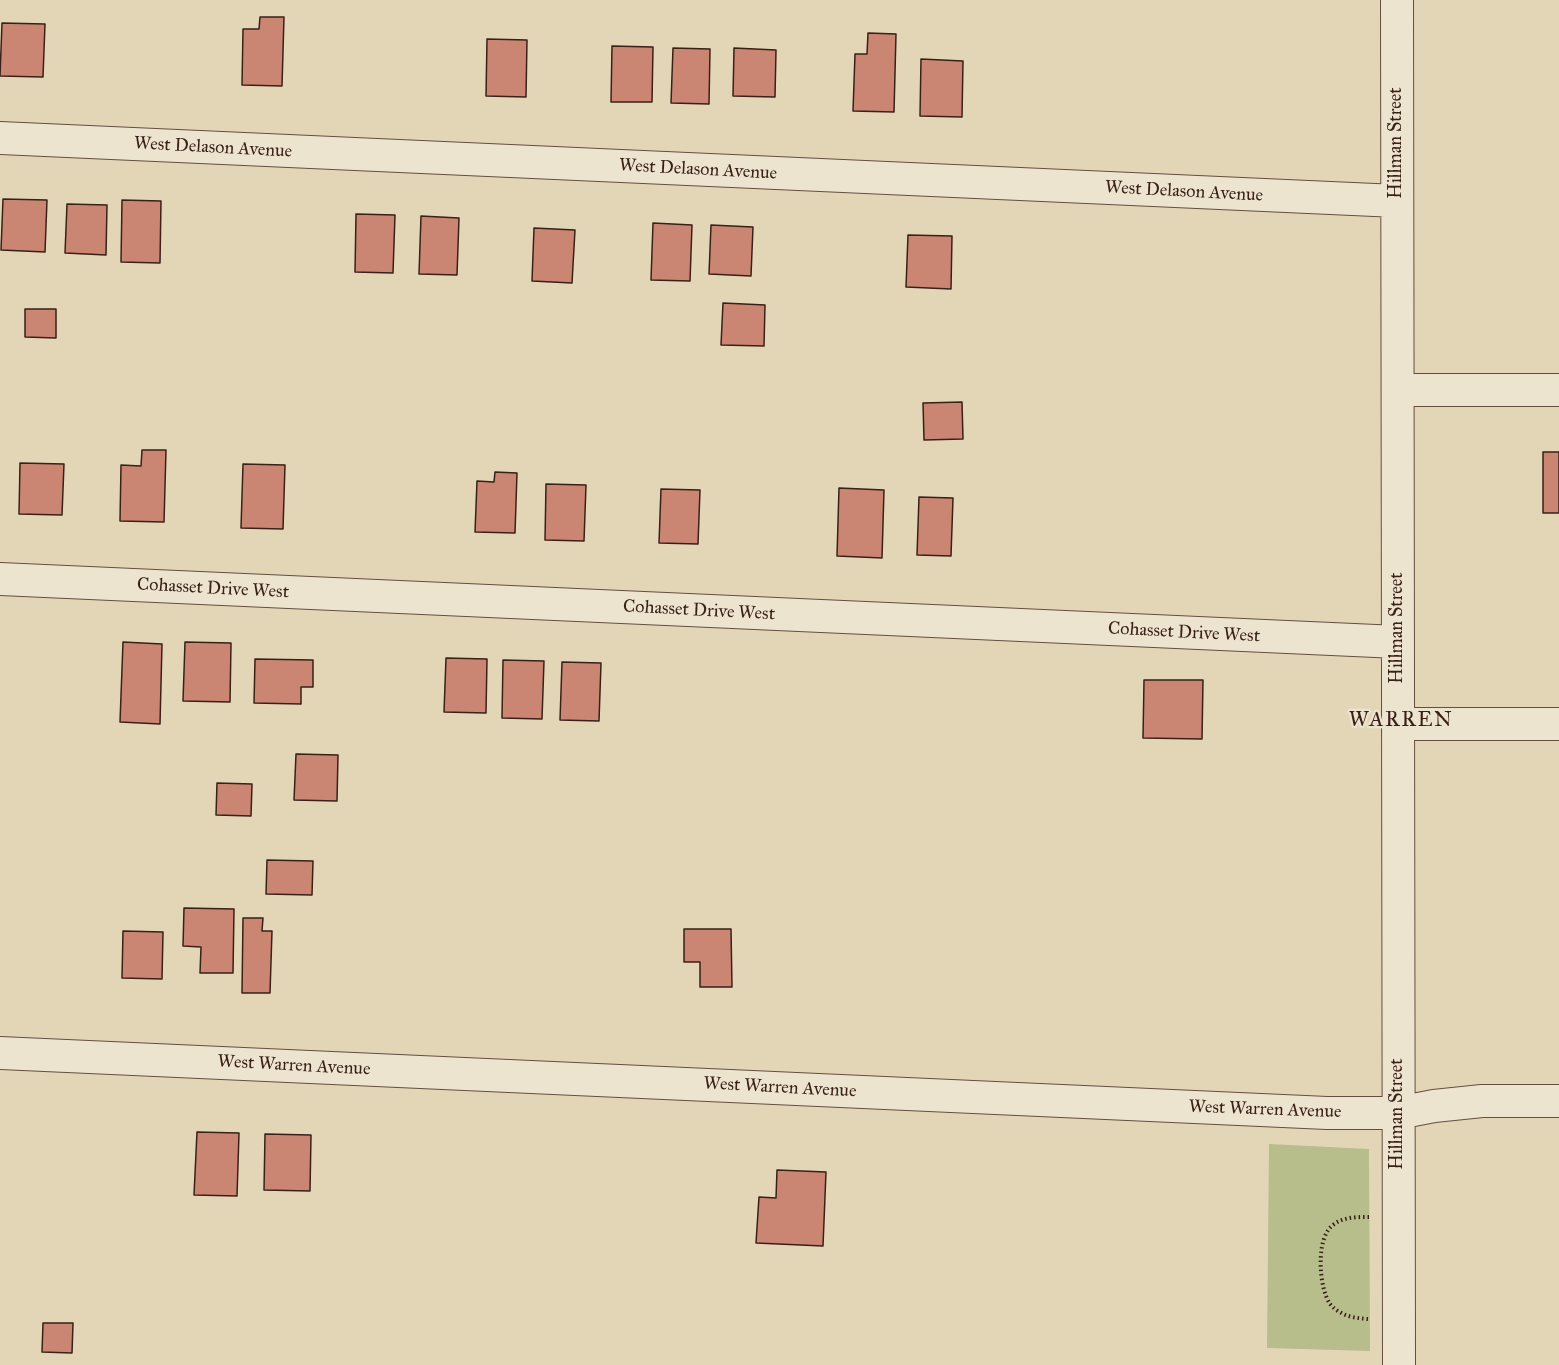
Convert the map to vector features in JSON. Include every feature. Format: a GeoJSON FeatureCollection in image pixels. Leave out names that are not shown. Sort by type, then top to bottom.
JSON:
{"type":"FeatureCollection","features":[{"type":"Feature","properties":{"kind":"street","name":"Hillman Street"},"geometry":{"type":"LineString","coordinates":[[1397,0],[1399,1365]]}},
{"type":"Feature","properties":{"kind":"street","name":"West Delason Avenue"},"geometry":{"type":"LineString","coordinates":[[0,138],[1397,201]]}},
{"type":"Feature","properties":{"kind":"street"},"geometry":{"type":"LineString","coordinates":[[1398,390],[1559,390]]}},
{"type":"Feature","properties":{"kind":"street","name":"Cohasset Drive West"},"geometry":{"type":"LineString","coordinates":[[0,579],[1398,642]]}},
{"type":"Feature","properties":{"kind":"street"},"geometry":{"type":"LineString","coordinates":[[1398,724],[1559,724]]}},
{"type":"Feature","properties":{"kind":"street","name":"West Warren Avenue"},"geometry":{"type":"LineString","coordinates":[[0,1053],[1327,1113],[1398,1113],[1434,1106],[1482,1101],[1559,1101]]}},
{"type":"Feature","properties":{"kind":"path"},"geometry":{"type":"LineString","coordinates":[[1369,1217],[1352,1217],[1332,1225],[1325,1233],[1321,1248],[1321,1269],[1323,1286],[1330,1304],[1342,1314],[1352,1318],[1370,1319]]}},
{"type":"Feature","properties":{"kind":"green space"},"geometry":{"type":"Polygon","coordinates":[[[1269,1144],[1369,1149],[1370,1351],[1267,1348],[1269,1144]]]}},
{"type":"Feature","properties":{"kind":"building"},"geometry":{"type":"Polygon","coordinates":[[[260,17],[284,17],[282,86],[242,85],[243,29],[259,29],[260,17]]]}},
{"type":"Feature","properties":{"kind":"building"},"geometry":{"type":"Polygon","coordinates":[[[2,23],[45,24],[43,77],[0,76],[2,23]]]}},
{"type":"Feature","properties":{"kind":"building"},"geometry":{"type":"Polygon","coordinates":[[[868,33],[896,34],[894,112],[853,111],[855,54],[867,54],[868,33]]]}},
{"type":"Feature","properties":{"kind":"building"},"geometry":{"type":"Polygon","coordinates":[[[487,39],[527,40],[526,97],[486,96],[487,39]]]}},
{"type":"Feature","properties":{"kind":"building"},"geometry":{"type":"Polygon","coordinates":[[[612,46],[653,47],[652,102],[611,102],[612,46]]]}},
{"type":"Feature","properties":{"kind":"building"},"geometry":{"type":"Polygon","coordinates":[[[673,48],[710,49],[709,104],[671,103],[673,48]]]}},
{"type":"Feature","properties":{"kind":"building"},"geometry":{"type":"Polygon","coordinates":[[[734,48],[776,50],[775,97],[733,96],[734,48]]]}},
{"type":"Feature","properties":{"kind":"building"},"geometry":{"type":"Polygon","coordinates":[[[921,59],[963,61],[962,117],[920,116],[921,59]]]}},
{"type":"Feature","properties":{"kind":"building"},"geometry":{"type":"Polygon","coordinates":[[[3,199],[47,200],[45,252],[1,250],[3,199]]]}},
{"type":"Feature","properties":{"kind":"building"},"geometry":{"type":"Polygon","coordinates":[[[122,200],[161,201],[160,263],[121,262],[122,200]]]}},
{"type":"Feature","properties":{"kind":"building"},"geometry":{"type":"Polygon","coordinates":[[[67,204],[107,205],[106,255],[65,253],[67,204]]]}},
{"type":"Feature","properties":{"kind":"building"},"geometry":{"type":"Polygon","coordinates":[[[356,214],[395,215],[393,273],[355,272],[356,214]]]}},
{"type":"Feature","properties":{"kind":"building"},"geometry":{"type":"Polygon","coordinates":[[[421,216],[459,218],[457,275],[419,274],[421,216]]]}},
{"type":"Feature","properties":{"kind":"building"},"geometry":{"type":"Polygon","coordinates":[[[653,223],[692,225],[690,281],[651,280],[653,223]]]}},
{"type":"Feature","properties":{"kind":"building"},"geometry":{"type":"Polygon","coordinates":[[[711,225],[753,227],[751,276],[709,274],[711,225]]]}},
{"type":"Feature","properties":{"kind":"building"},"geometry":{"type":"Polygon","coordinates":[[[534,228],[575,230],[572,283],[532,281],[534,228]]]}},
{"type":"Feature","properties":{"kind":"building"},"geometry":{"type":"Polygon","coordinates":[[[908,235],[952,236],[951,289],[906,287],[908,235]]]}},
{"type":"Feature","properties":{"kind":"building"},"geometry":{"type":"Polygon","coordinates":[[[723,303],[765,305],[764,346],[721,345],[723,303]]]}},
{"type":"Feature","properties":{"kind":"building"},"geometry":{"type":"Polygon","coordinates":[[[25,309],[56,309],[56,338],[25,337],[25,309]]]}},
{"type":"Feature","properties":{"kind":"building"},"geometry":{"type":"Polygon","coordinates":[[[962,402],[963,439],[924,440],[923,403],[962,402]]]}},
{"type":"Feature","properties":{"kind":"building"},"geometry":{"type":"Polygon","coordinates":[[[142,450],[166,450],[164,522],[120,521],[121,465],[141,466],[142,450]]]}},
{"type":"Feature","properties":{"kind":"building"},"geometry":{"type":"Polygon","coordinates":[[[1543,452],[1559,452],[1559,513],[1543,513],[1543,452]]]}},
{"type":"Feature","properties":{"kind":"building"},"geometry":{"type":"Polygon","coordinates":[[[20,463],[64,464],[62,515],[19,514],[20,463]]]}},
{"type":"Feature","properties":{"kind":"building"},"geometry":{"type":"Polygon","coordinates":[[[243,464],[285,465],[283,529],[241,528],[243,464]]]}},
{"type":"Feature","properties":{"kind":"building"},"geometry":{"type":"Polygon","coordinates":[[[495,472],[517,473],[515,533],[475,532],[477,481],[494,482],[495,472]]]}},
{"type":"Feature","properties":{"kind":"building"},"geometry":{"type":"Polygon","coordinates":[[[546,484],[586,485],[584,541],[545,540],[546,484]]]}},
{"type":"Feature","properties":{"kind":"building"},"geometry":{"type":"Polygon","coordinates":[[[839,488],[884,490],[882,558],[837,556],[839,488]]]}},
{"type":"Feature","properties":{"kind":"building"},"geometry":{"type":"Polygon","coordinates":[[[661,489],[700,490],[698,544],[659,543],[661,489]]]}},
{"type":"Feature","properties":{"kind":"building"},"geometry":{"type":"Polygon","coordinates":[[[919,497],[953,498],[951,556],[917,555],[919,497]]]}},
{"type":"Feature","properties":{"kind":"building"},"geometry":{"type":"Polygon","coordinates":[[[123,642],[162,644],[160,724],[120,722],[123,642]]]}},
{"type":"Feature","properties":{"kind":"building"},"geometry":{"type":"Polygon","coordinates":[[[185,642],[231,643],[230,702],[183,701],[185,642]]]}},
{"type":"Feature","properties":{"kind":"building"},"geometry":{"type":"Polygon","coordinates":[[[446,658],[487,659],[486,713],[444,712],[446,658]]]}},
{"type":"Feature","properties":{"kind":"building"},"geometry":{"type":"Polygon","coordinates":[[[255,659],[313,660],[313,687],[301,687],[301,704],[254,703],[255,659]]]}},
{"type":"Feature","properties":{"kind":"building"},"geometry":{"type":"Polygon","coordinates":[[[503,660],[544,661],[542,719],[502,718],[503,660]]]}},
{"type":"Feature","properties":{"kind":"building"},"geometry":{"type":"Polygon","coordinates":[[[562,662],[601,663],[599,721],[560,720],[562,662]]]}},
{"type":"Feature","properties":{"kind":"building"},"geometry":{"type":"Polygon","coordinates":[[[1144,680],[1203,680],[1202,739],[1143,738],[1144,680]]]}},
{"type":"Feature","properties":{"kind":"building"},"geometry":{"type":"Polygon","coordinates":[[[296,754],[338,755],[337,801],[294,800],[296,754]]]}},
{"type":"Feature","properties":{"kind":"building"},"geometry":{"type":"Polygon","coordinates":[[[217,783],[252,784],[251,816],[216,815],[217,783]]]}},
{"type":"Feature","properties":{"kind":"building"},"geometry":{"type":"Polygon","coordinates":[[[267,860],[313,861],[312,895],[266,894],[267,860]]]}},
{"type":"Feature","properties":{"kind":"building"},"geometry":{"type":"Polygon","coordinates":[[[184,908],[234,909],[233,973],[200,973],[201,947],[183,946],[184,908]]]}},
{"type":"Feature","properties":{"kind":"building"},"geometry":{"type":"Polygon","coordinates":[[[243,918],[263,918],[262,931],[272,931],[270,993],[242,993],[243,918]]]}},
{"type":"Feature","properties":{"kind":"building"},"geometry":{"type":"Polygon","coordinates":[[[684,929],[731,929],[732,987],[700,987],[700,962],[684,962],[684,929]]]}},
{"type":"Feature","properties":{"kind":"building"},"geometry":{"type":"Polygon","coordinates":[[[123,931],[163,932],[162,979],[122,978],[123,931]]]}},
{"type":"Feature","properties":{"kind":"building"},"geometry":{"type":"Polygon","coordinates":[[[197,1132],[239,1133],[237,1196],[194,1195],[197,1132]]]}},
{"type":"Feature","properties":{"kind":"building"},"geometry":{"type":"Polygon","coordinates":[[[265,1134],[311,1135],[310,1191],[264,1190],[265,1134]]]}},
{"type":"Feature","properties":{"kind":"building"},"geometry":{"type":"Polygon","coordinates":[[[777,1170],[826,1172],[823,1246],[756,1243],[759,1197],[776,1198],[777,1170]]]}},
{"type":"Feature","properties":{"kind":"building"},"geometry":{"type":"Polygon","coordinates":[[[43,1323],[73,1323],[72,1353],[42,1352],[43,1323]]]}},
{"type":"Feature","properties":{"kind":"district","name":"WARREN"},"geometry":{"type":"Point","coordinates":[1401,721]}}]}
